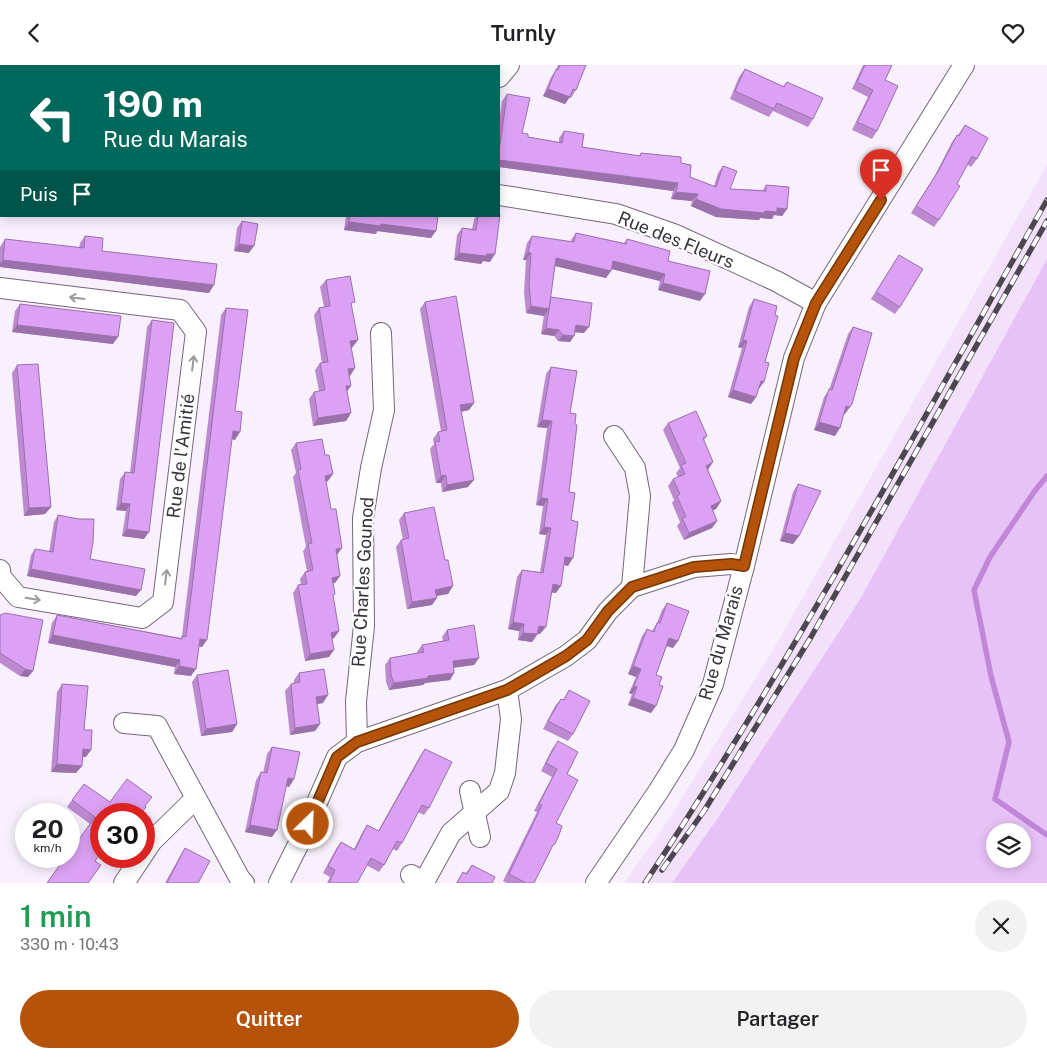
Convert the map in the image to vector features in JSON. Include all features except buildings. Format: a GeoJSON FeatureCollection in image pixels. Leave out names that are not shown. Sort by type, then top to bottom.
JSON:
{"type":"FeatureCollection","features":[{"type":"Feature","properties":{"kind":"street"},"geometry":{"type":"LineString","coordinates":[[500,76],[509,65]]}},
{"type":"Feature","properties":{"kind":"street","name":"Rue du Marais"},"geometry":{"type":"LineString","coordinates":[[596,883],[684,750],[713,684],[744,566],[794,358],[816,303],[964,65]]}},
{"type":"Feature","properties":{"kind":"street","name":"Rue des Fleurs"},"geometry":{"type":"LineString","coordinates":[[500,195],[616,214],[676,235],[776,281],[816,303]]}},
{"type":"Feature","properties":{"kind":"street","name":"Rue de l'Amitié"},"geometry":{"type":"LineString","coordinates":[[0,289],[180,310],[196,332],[163,601],[142,618],[18,597],[1,577],[0,570]]}},
{"type":"Feature","properties":{"kind":"street","name":"Rue Charles Gounod"},"geometry":{"type":"LineString","coordinates":[[357,742],[356,701],[364,627],[363,518],[370,468],[384,410],[381,333]]}},
{"type":"Feature","properties":{"kind":"street"},"geometry":{"type":"LineString","coordinates":[[614,436],[635,469],[640,495],[632,587]]}},
{"type":"Feature","properties":{"kind":"street"},"geometry":{"type":"LineString","coordinates":[[279,883],[300,841],[337,757],[357,742],[507,690],[566,656],[587,640],[608,611],[632,587],[694,567],[731,564],[744,566]]}},
{"type":"Feature","properties":{"kind":"street"},"geometry":{"type":"LineString","coordinates":[[411,875],[424,882],[451,833],[499,791],[505,773],[511,719],[507,690]]}},
{"type":"Feature","properties":{"kind":"street"},"geometry":{"type":"LineString","coordinates":[[124,723],[157,726],[195,799],[244,883]]}},
{"type":"Feature","properties":{"kind":"street"},"geometry":{"type":"LineString","coordinates":[[470,791],[480,837]]}},
{"type":"Feature","properties":{"kind":"street"},"geometry":{"type":"LineString","coordinates":[[155,838],[195,799]]}},
{"type":"Feature","properties":{"kind":"street"},"geometry":{"type":"LineString","coordinates":[[124,883],[134,868]]}},
{"type":"Feature","properties":{"kind":"shaded area"},"geometry":{"type":"Polygon","coordinates":[[[1047,165],[1047,259],[859,601],[717,819],[672,883],[624,883],[669,819],[777,643],[1047,165]]]}},
{"type":"Feature","properties":{"kind":"shaded area"},"geometry":{"type":"Polygon","coordinates":[[[1047,259],[1047,883],[672,883],[717,819],[859,601],[1047,259]]]}},
{"type":"Feature","properties":{"kind":"waterway"},"geometry":{"type":"LineString","coordinates":[[1047,476],[990,557],[974,590],[991,676],[1009,742],[995,799],[1047,835]]}},
{"type":"Feature","properties":{"kind":"railway"},"geometry":{"type":"LineString","coordinates":[[645,883],[699,800],[802,630],[1047,200]]}},
{"type":"Feature","properties":{"kind":"railway"},"geometry":{"type":"LineString","coordinates":[[662,870],[704,811],[811,637],[1047,221]]}},
{"type":"Feature","properties":{"kind":"route"},"geometry":{"type":"LineString","coordinates":[[308,824],[337,757],[357,742],[507,690],[566,656],[587,640],[608,611],[632,587],[694,567],[731,564],[744,566],[794,358],[816,303],[881,200]]}}]}
